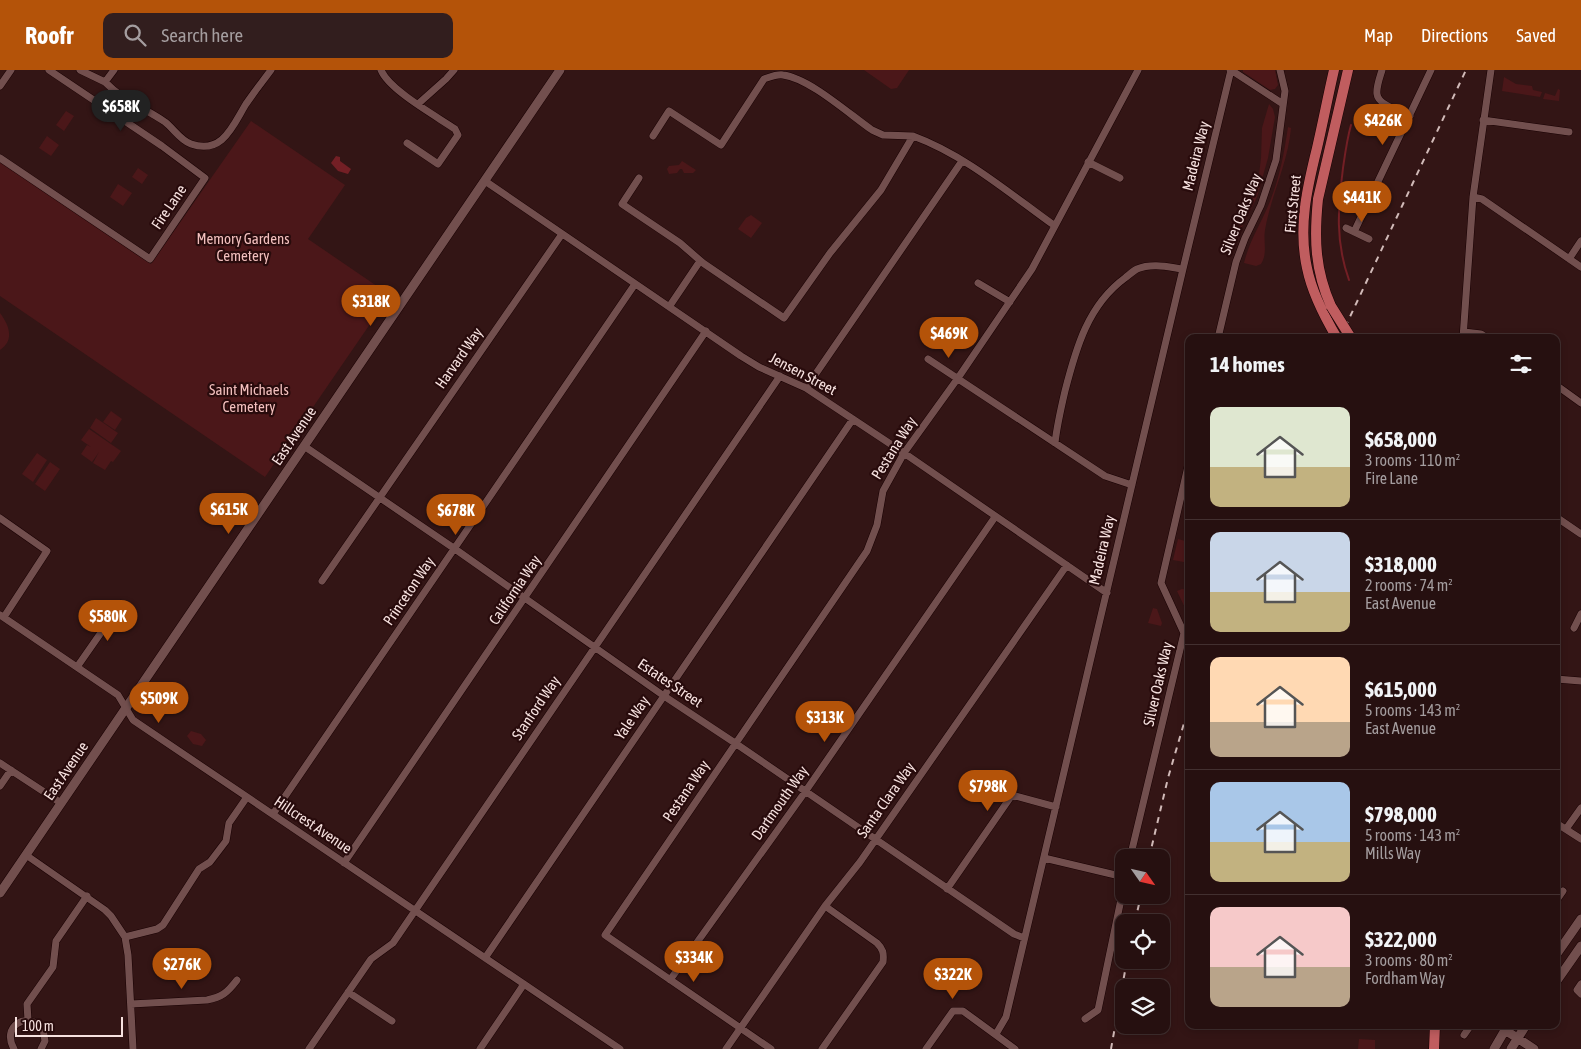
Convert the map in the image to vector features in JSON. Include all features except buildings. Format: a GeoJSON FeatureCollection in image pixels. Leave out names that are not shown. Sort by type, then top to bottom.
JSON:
{"type":"FeatureCollection","features":[{"type":"Feature","properties":{"kind":"main road","name":"East Avenue"},"geometry":{"type":"LineString","coordinates":[[0,893],[560,70]]}},
{"type":"Feature","properties":{"kind":"main road","name":"First Street"},"geometry":{"type":"LineString","coordinates":[[1334,70],[1307,190],[1303,220],[1307,269],[1325,317],[1335,334]]}},
{"type":"Feature","properties":{"kind":"main road","name":"First Street"},"geometry":{"type":"LineString","coordinates":[[1348,70],[1318,199],[1315,243],[1323,288],[1331,306],[1348,334]]}},
{"type":"Feature","properties":{"kind":"main road"},"geometry":{"type":"LineString","coordinates":[[1560,949],[1581,919]]}},
{"type":"Feature","properties":{"kind":"main road"},"geometry":{"type":"LineString","coordinates":[[1560,976],[1581,946]]}},
{"type":"Feature","properties":{"kind":"main road"},"geometry":{"type":"LineString","coordinates":[[1434,1049],[1435,1029]]}},
{"type":"Feature","properties":{"kind":"main road"},"geometry":{"type":"LineString","coordinates":[[1494,1049],[1505,1029]]}},
{"type":"Feature","properties":{"kind":"main road"},"geometry":{"type":"LineString","coordinates":[[1508,1029],[1517,1038],[1534,1049]]}},
{"type":"Feature","properties":{"kind":"main road"},"geometry":{"type":"LineString","coordinates":[[1511,1049],[1523,1029]]}},
{"type":"Feature","properties":{"kind":"street"},"geometry":{"type":"LineString","coordinates":[[0,86],[11,70]]}},
{"type":"Feature","properties":{"kind":"street","name":"Fire Lane"},"geometry":{"type":"LineString","coordinates":[[0,158],[150,259],[205,178],[162,146],[50,70]]}},
{"type":"Feature","properties":{"kind":"street"},"geometry":{"type":"LineString","coordinates":[[80,70],[105,82],[133,105],[167,124],[191,144],[207,146],[218,142],[230,132],[246,105],[271,70]]}},
{"type":"Feature","properties":{"kind":"street"},"geometry":{"type":"LineString","coordinates":[[105,82],[114,70]]}},
{"type":"Feature","properties":{"kind":"street"},"geometry":{"type":"LineString","coordinates":[[381,70],[383,76],[418,104],[455,129],[458,135],[438,164],[407,143]]}},
{"type":"Feature","properties":{"kind":"street"},"geometry":{"type":"LineString","coordinates":[[418,104],[454,70]]}},
{"type":"Feature","properties":{"kind":"street","name":"Pestana Way"},"geometry":{"type":"LineString","coordinates":[[670,980],[605,936],[867,551],[877,525],[883,491],[904,453],[1032,269],[1138,70]]}},
{"type":"Feature","properties":{"kind":"street"},"geometry":{"type":"LineString","coordinates":[[1231,70],[1283,104]]}},
{"type":"Feature","properties":{"kind":"street","name":"Madeira Way"},"geometry":{"type":"LineString","coordinates":[[996,1034],[1006,1017],[1231,70]]}},
{"type":"Feature","properties":{"kind":"street","name":"Silver Oaks Way"},"geometry":{"type":"LineString","coordinates":[[1219,334],[1236,262],[1261,205],[1276,160],[1284,88],[1280,70]]}},
{"type":"Feature","properties":{"kind":"street"},"geometry":{"type":"LineString","coordinates":[[1382,70],[1376,93],[1381,102],[1410,116]]}},
{"type":"Feature","properties":{"kind":"street"},"geometry":{"type":"LineString","coordinates":[[1354,232],[1432,70]]}},
{"type":"Feature","properties":{"kind":"street"},"geometry":{"type":"LineString","coordinates":[[1464,334],[1473,197],[1490,70]]}},
{"type":"Feature","properties":{"kind":"street"},"geometry":{"type":"LineString","coordinates":[[653,136],[669,111],[721,145],[764,79],[780,74],[794,77],[808,84],[872,130],[883,135],[913,136],[962,161],[1055,226]]}},
{"type":"Feature","properties":{"kind":"street"},"geometry":{"type":"LineString","coordinates":[[1483,120],[1570,132]]}},
{"type":"Feature","properties":{"kind":"street"},"geometry":{"type":"LineString","coordinates":[[639,178],[622,204],[680,243],[700,261],[784,318],[830,253],[881,190],[913,136]]}},
{"type":"Feature","properties":{"kind":"street"},"geometry":{"type":"LineString","coordinates":[[806,388],[962,161]]}},
{"type":"Feature","properties":{"kind":"street"},"geometry":{"type":"LineString","coordinates":[[1088,162],[1120,178]]}},
{"type":"Feature","properties":{"kind":"street","name":"Jensen Street"},"geometry":{"type":"LineString","coordinates":[[484,182],[741,356],[806,388],[853,419],[1107,593]]}},
{"type":"Feature","properties":{"kind":"street"},"geometry":{"type":"LineString","coordinates":[[1473,197],[1482,199],[1581,267]]}},
{"type":"Feature","properties":{"kind":"street"},"geometry":{"type":"LineString","coordinates":[[1346,228],[1369,239]]}},
{"type":"Feature","properties":{"kind":"street","name":"Harvard Way"},"geometry":{"type":"LineString","coordinates":[[322,581],[562,234]]}},
{"type":"Feature","properties":{"kind":"street"},"geometry":{"type":"LineString","coordinates":[[1569,258],[1581,240]]}},
{"type":"Feature","properties":{"kind":"street"},"geometry":{"type":"LineString","coordinates":[[669,307],[700,261]]}},
{"type":"Feature","properties":{"kind":"street"},"geometry":{"type":"LineString","coordinates":[[1055,443],[1056,428],[1075,351],[1092,314],[1102,299],[1116,285],[1136,270],[1147,266],[1183,269]]}},
{"type":"Feature","properties":{"kind":"street"},"geometry":{"type":"LineString","coordinates":[[978,283],[1010,302]]}},
{"type":"Feature","properties":{"kind":"street","name":"Princeton Way"},"geometry":{"type":"LineString","coordinates":[[273,814],[635,284]]}},
{"type":"Feature","properties":{"kind":"street","name":"California Way"},"geometry":{"type":"LineString","coordinates":[[344,863],[706,331]]}},
{"type":"Feature","properties":{"kind":"street"},"geometry":{"type":"LineString","coordinates":[[928,359],[1105,476],[1132,484]]}},
{"type":"Feature","properties":{"kind":"street","name":"Stanford Way"},"geometry":{"type":"LineString","coordinates":[[309,1049],[370,959],[393,943],[780,376]]}},
{"type":"Feature","properties":{"kind":"street"},"geometry":{"type":"LineString","coordinates":[[1560,388],[1581,403]]}},
{"type":"Feature","properties":{"kind":"street","name":"Yale Way"},"geometry":{"type":"LineString","coordinates":[[485,958],[853,419]]}},
{"type":"Feature","properties":{"kind":"street","name":"Estates Street"},"geometry":{"type":"LineString","coordinates":[[304,446],[804,792],[1014,934],[1024,938]]}},
{"type":"Feature","properties":{"kind":"street","name":"Silver Oaks Way"},"geometry":{"type":"LineString","coordinates":[[1132,849],[1184,634],[1161,583],[1185,479]]}},
{"type":"Feature","properties":{"kind":"street","name":"Dartmouth Way"},"geometry":{"type":"LineString","coordinates":[[670,980],[804,792],[995,517]]}},
{"type":"Feature","properties":{"kind":"street"},"geometry":{"type":"LineString","coordinates":[[0,518],[47,551],[2,616]]}},
{"type":"Feature","properties":{"kind":"street"},"geometry":{"type":"LineString","coordinates":[[1560,520],[1581,534]]}},
{"type":"Feature","properties":{"kind":"street","name":"Santa Clara Way"},"geometry":{"type":"LineString","coordinates":[[726,1049],[825,906],[860,862],[1067,565]]}},
{"type":"Feature","properties":{"kind":"street"},"geometry":{"type":"LineString","coordinates":[[77,667],[121,604]]}},
{"type":"Feature","properties":{"kind":"street"},"geometry":{"type":"LineString","coordinates":[[1574,628],[1581,614]]}},
{"type":"Feature","properties":{"kind":"street","name":"Hillcrest Avenue"},"geometry":{"type":"LineString","coordinates":[[2,616],[118,695],[133,720],[620,1049]]}},
{"type":"Feature","properties":{"kind":"street"},"geometry":{"type":"LineString","coordinates":[[1560,679],[1581,681]]}},
{"type":"Feature","properties":{"kind":"street"},"geometry":{"type":"LineString","coordinates":[[0,763],[61,803]]}},
{"type":"Feature","properties":{"kind":"street"},"geometry":{"type":"LineString","coordinates":[[0,786],[11,770]]}},
{"type":"Feature","properties":{"kind":"street"},"geometry":{"type":"LineString","coordinates":[[947,889],[1012,795],[1056,807]]}},
{"type":"Feature","properties":{"kind":"street"},"geometry":{"type":"LineString","coordinates":[[125,937],[157,929],[163,924],[199,869],[210,862],[226,841],[229,823],[247,797]]}},
{"type":"Feature","properties":{"kind":"street"},"geometry":{"type":"LineString","coordinates":[[1566,829],[1581,808]]}},
{"type":"Feature","properties":{"kind":"street"},"geometry":{"type":"LineString","coordinates":[[1560,825],[1581,839]]}},
{"type":"Feature","properties":{"kind":"street"},"geometry":{"type":"LineString","coordinates":[[26,854],[87,896],[111,916],[125,937],[128,955],[133,1049]]}},
{"type":"Feature","properties":{"kind":"street"},"geometry":{"type":"LineString","coordinates":[[1044,858],[1115,875]]}},
{"type":"Feature","properties":{"kind":"street"},"geometry":{"type":"LineString","coordinates":[[1560,895],[1563,891]]}},
{"type":"Feature","properties":{"kind":"street"},"geometry":{"type":"LineString","coordinates":[[28,1020],[27,1004],[53,967],[56,940],[87,896]]}},
{"type":"Feature","properties":{"kind":"street"},"geometry":{"type":"LineString","coordinates":[[1086,1019],[1098,1010],[1120,904]]}},
{"type":"Feature","properties":{"kind":"street"},"geometry":{"type":"LineString","coordinates":[[822,1049],[883,962],[884,954],[877,942],[825,906]]}},
{"type":"Feature","properties":{"kind":"street"},"geometry":{"type":"LineString","coordinates":[[131,1004],[207,1000],[219,997],[227,992],[237,980]]}},
{"type":"Feature","properties":{"kind":"street"},"geometry":{"type":"LineString","coordinates":[[670,980],[771,1049]]}},
{"type":"Feature","properties":{"kind":"street"},"geometry":{"type":"LineString","coordinates":[[480,1049],[524,984]]}},
{"type":"Feature","properties":{"kind":"street"},"geometry":{"type":"LineString","coordinates":[[1581,984],[1576,990],[1581,994]]}},
{"type":"Feature","properties":{"kind":"street"},"geometry":{"type":"LineString","coordinates":[[348,992],[392,1021]]}},
{"type":"Feature","properties":{"kind":"street"},"geometry":{"type":"LineString","coordinates":[[926,1049],[953,1011],[963,1011],[1015,1049]]}},
{"type":"Feature","properties":{"kind":"street"},"geometry":{"type":"LineString","coordinates":[[14,1049],[11,1043],[11,1032],[17,1024],[28,1020],[34,1021],[43,1029],[45,1041],[41,1049]]}},
{"type":"Feature","properties":{"kind":"street"},"geometry":{"type":"LineString","coordinates":[[1464,1035],[1468,1029]]}},
{"type":"Feature","properties":{"kind":"green space"},"geometry":{"type":"Polygon","coordinates":[[[864,70],[909,70],[897,88],[891,89],[864,70]]]}},
{"type":"Feature","properties":{"kind":"green space"},"geometry":{"type":"Polygon","coordinates":[[[1243,70],[1275,70],[1278,85],[1275,89],[1270,90],[1243,72],[1243,70]]]}},
{"type":"Feature","properties":{"kind":"green space"},"geometry":{"type":"Polygon","coordinates":[[[1504,77],[1516,84],[1532,86],[1533,90],[1542,92],[1540,97],[1502,91],[1504,77]]]}},
{"type":"Feature","properties":{"kind":"green space"},"geometry":{"type":"Polygon","coordinates":[[[1558,89],[1560,90],[1559,101],[1543,99],[1545,93],[1555,96],[1558,89]]]}},
{"type":"Feature","properties":{"kind":"green space"},"geometry":{"type":"Polygon","coordinates":[[[1269,104],[1273,109],[1275,117],[1268,158],[1257,197],[1235,241],[1243,211],[1259,175],[1262,128],[1269,104]]]}},
{"type":"Feature","properties":{"kind":"green space"},"geometry":{"type":"Polygon","coordinates":[[[66,111],[74,116],[64,131],[56,125],[66,111]]]}},
{"type":"Feature","properties":{"kind":"green space"},"geometry":{"type":"Polygon","coordinates":[[[251,121],[345,185],[308,239],[390,295],[265,477],[0,296],[0,160],[151,264],[251,121]]]}},
{"type":"Feature","properties":{"kind":"green space"},"geometry":{"type":"Polygon","coordinates":[[[1288,127],[1291,128],[1289,141],[1265,230],[1263,260],[1261,264],[1256,266],[1244,263],[1275,187],[1288,127]]]}},
{"type":"Feature","properties":{"kind":"green space"},"geometry":{"type":"Polygon","coordinates":[[[47,136],[59,145],[51,156],[39,148],[47,136]]]}},
{"type":"Feature","properties":{"kind":"green space"},"geometry":{"type":"Polygon","coordinates":[[[682,161],[696,170],[693,173],[684,173],[680,169],[677,173],[669,174],[667,169],[669,166],[679,165],[682,161]]]}},
{"type":"Feature","properties":{"kind":"green space"},"geometry":{"type":"Polygon","coordinates":[[[138,168],[148,175],[142,184],[132,177],[138,168]]]}},
{"type":"Feature","properties":{"kind":"green space"},"geometry":{"type":"Polygon","coordinates":[[[118,184],[132,193],[123,206],[110,197],[118,184]]]}},
{"type":"Feature","properties":{"kind":"green space"},"geometry":{"type":"Polygon","coordinates":[[[751,215],[762,223],[751,238],[738,229],[746,218],[751,215]]]}},
{"type":"Feature","properties":{"kind":"green space"},"geometry":{"type":"Polygon","coordinates":[[[0,313],[8,327],[9,337],[8,342],[0,350],[0,313]]]}},
{"type":"Feature","properties":{"kind":"green space"},"geometry":{"type":"Polygon","coordinates":[[[111,411],[122,419],[115,430],[103,422],[111,411]]]}},
{"type":"Feature","properties":{"kind":"green space"},"geometry":{"type":"Polygon","coordinates":[[[96,418],[118,433],[111,443],[90,428],[96,418]]]}},
{"type":"Feature","properties":{"kind":"green space"},"geometry":{"type":"Polygon","coordinates":[[[89,429],[121,451],[105,470],[93,463],[99,452],[92,462],[81,454],[87,445],[91,447],[81,440],[89,429]]]}},
{"type":"Feature","properties":{"kind":"green space"},"geometry":{"type":"Polygon","coordinates":[[[37,453],[47,460],[33,482],[22,474],[37,453]]]}},
{"type":"Feature","properties":{"kind":"green space"},"geometry":{"type":"Polygon","coordinates":[[[50,462],[60,469],[45,491],[35,484],[50,462]]]}},
{"type":"Feature","properties":{"kind":"green space"},"geometry":{"type":"Polygon","coordinates":[[[1178,539],[1185,541],[1185,562],[1173,560],[1178,539]]]}},
{"type":"Feature","properties":{"kind":"green space"},"geometry":{"type":"Polygon","coordinates":[[[1185,589],[1185,608],[1177,591],[1185,589]]]}},
{"type":"Feature","properties":{"kind":"green space"},"geometry":{"type":"Polygon","coordinates":[[[1153,608],[1157,609],[1162,623],[1161,626],[1148,623],[1153,608]]]}},
{"type":"Feature","properties":{"kind":"green space"},"geometry":{"type":"Polygon","coordinates":[[[191,731],[201,734],[206,740],[202,746],[193,744],[187,736],[191,731]]]}},
{"type":"Feature","properties":{"kind":"green space"},"geometry":{"type":"Polygon","coordinates":[[[1359,1039],[1375,1040],[1375,1049],[1358,1049],[1359,1039]]]}},
{"type":"Feature","properties":{"kind":"shaded area"},"geometry":{"type":"Polygon","coordinates":[[[336,156],[340,157],[340,161],[351,169],[348,174],[338,171],[331,163],[336,156]]]}},
{"type":"Feature","properties":{"kind":"waterway"},"geometry":{"type":"LineString","coordinates":[[1349,280],[1341,252],[1339,211],[1343,168],[1351,125]]}},
{"type":"Feature","properties":{"kind":"railway"},"geometry":{"type":"LineString","coordinates":[[1342,334],[1466,70]]}},
{"type":"Feature","properties":{"kind":"railway"},"geometry":{"type":"LineString","coordinates":[[1151,849],[1168,778],[1185,720]]}},
{"type":"Feature","properties":{"kind":"railway"},"geometry":{"type":"LineString","coordinates":[[1137,914],[1139,904]]}},
{"type":"Feature","properties":{"kind":"railway"},"geometry":{"type":"LineString","coordinates":[[1111,1049],[1125,969]]}},
{"type":"Feature","properties":{"kind":"park label","name":"Memory Gardens Cemetery"},"geometry":{"type":"Point","coordinates":[243,248]}},
{"type":"Feature","properties":{"kind":"park label","name":"Saint Michaels Cemetery"},"geometry":{"type":"Point","coordinates":[249,398]}}]}
